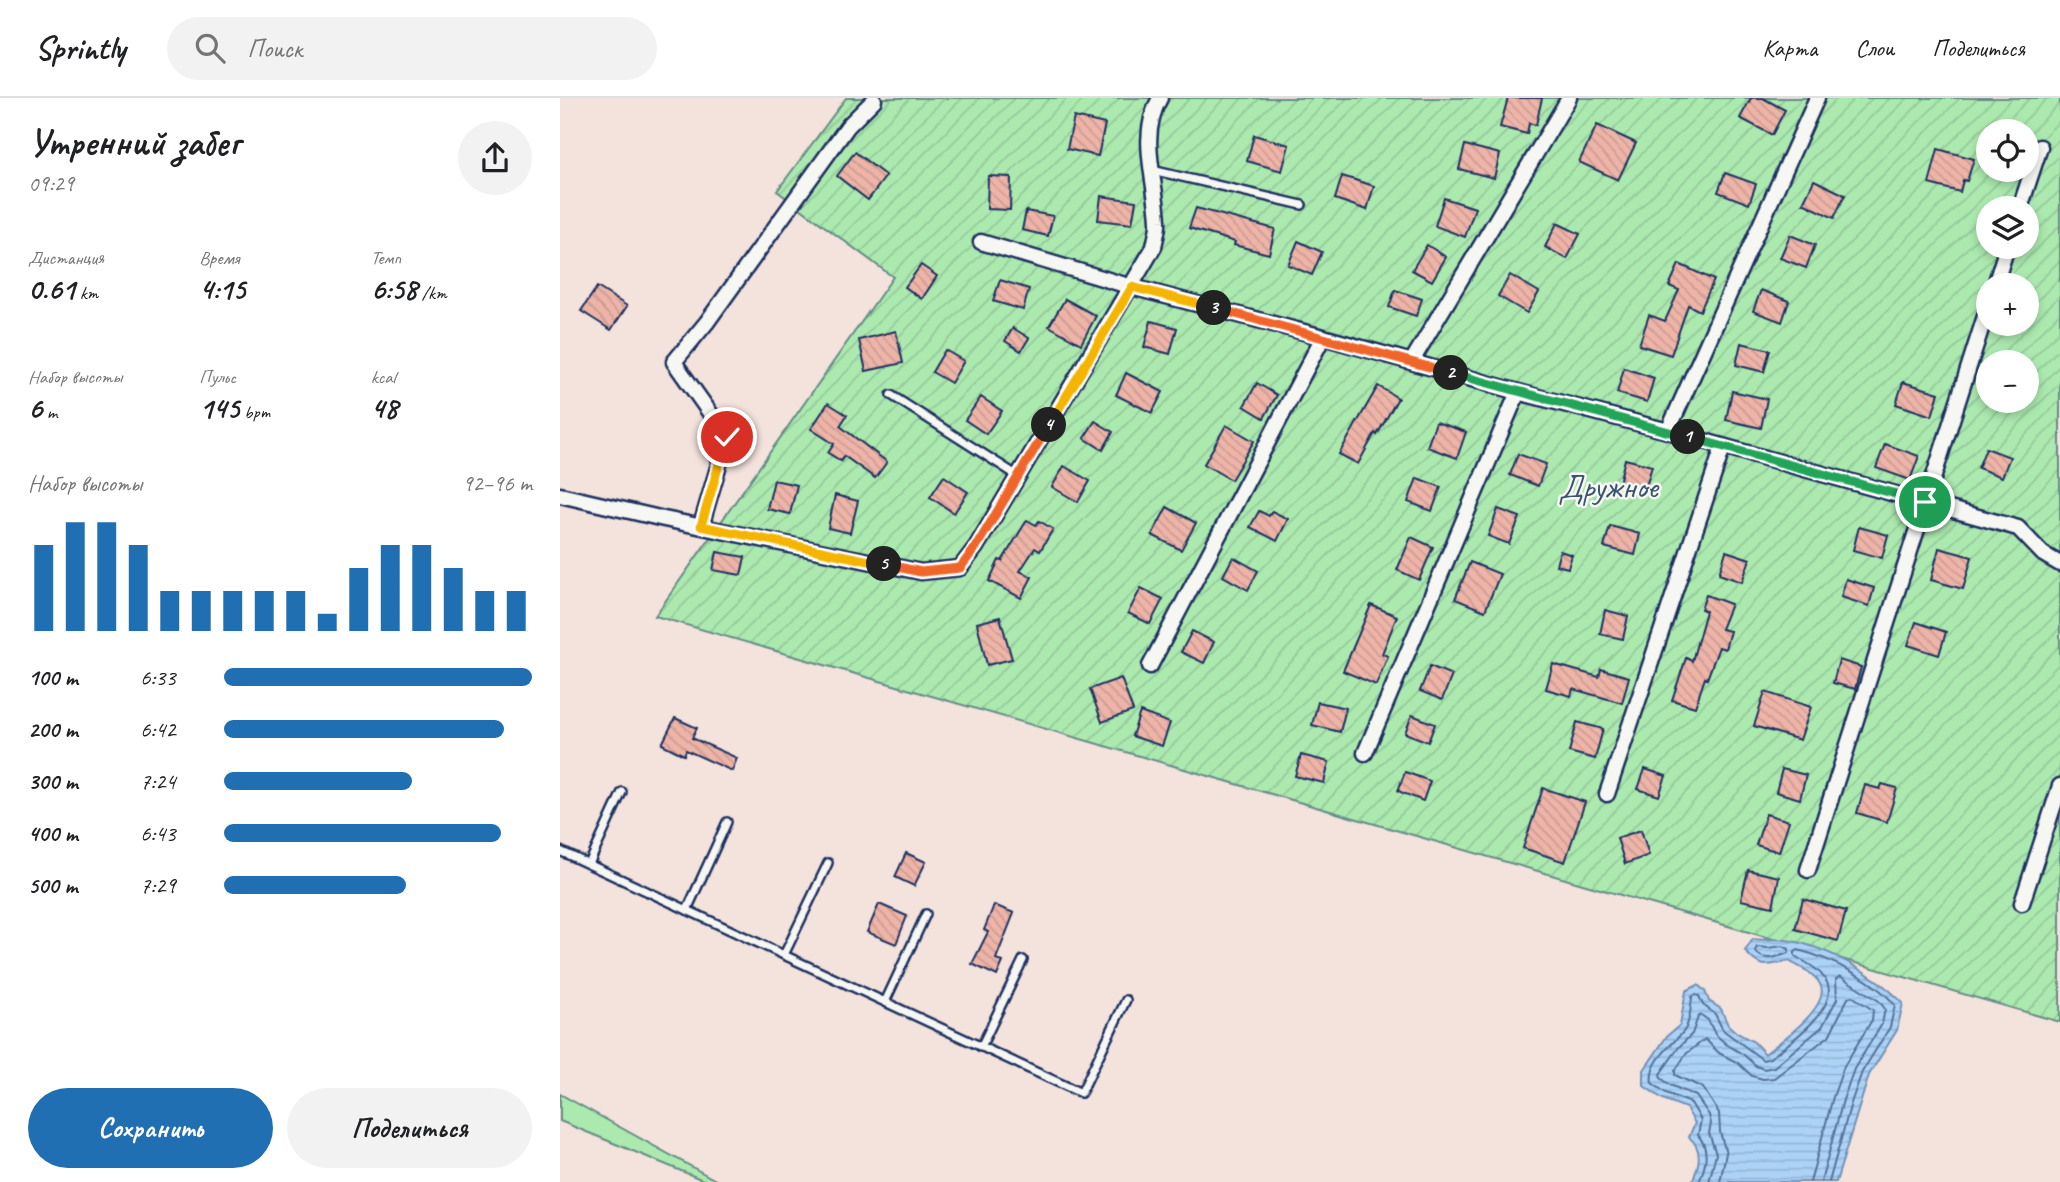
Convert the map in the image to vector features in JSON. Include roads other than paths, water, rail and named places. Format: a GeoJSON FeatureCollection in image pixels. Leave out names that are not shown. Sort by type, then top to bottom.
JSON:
{"type":"FeatureCollection","features":[{"type":"Feature","properties":{"kind":"street"},"geometry":{"type":"LineString","coordinates":[[560,495],[921,572],[960,568],[976,547],[1154,247],[1158,224],[1149,150],[1150,121],[1160,98]]}},
{"type":"Feature","properties":{"kind":"street"},"geometry":{"type":"LineString","coordinates":[[1412,361],[1569,98]]}},
{"type":"Feature","properties":{"kind":"street"},"geometry":{"type":"LineString","coordinates":[[1668,431],[1816,98]]}},
{"type":"Feature","properties":{"kind":"street"},"geometry":{"type":"LineString","coordinates":[[701,526],[727,437],[674,362],[708,322],[848,126],[874,100]]}},
{"type":"Feature","properties":{"kind":"street"},"geometry":{"type":"LineString","coordinates":[[2024,196],[2040,147]]}},
{"type":"Feature","properties":{"kind":"street"},"geometry":{"type":"LineString","coordinates":[[981,242],[1132,287],[2018,528],[2043,554],[2060,564]]}},
{"type":"Feature","properties":{"kind":"street"},"geometry":{"type":"LineString","coordinates":[[1808,870],[1979,336]]}},
{"type":"Feature","properties":{"kind":"street"},"geometry":{"type":"LineString","coordinates":[[1150,666],[1323,337]]}},
{"type":"Feature","properties":{"kind":"street"},"geometry":{"type":"LineString","coordinates":[[1365,752],[1518,393]]}},
{"type":"Feature","properties":{"kind":"street"},"geometry":{"type":"LineString","coordinates":[[1607,794],[1723,447]]}},
{"type":"Feature","properties":{"kind":"street"},"geometry":{"type":"LineString","coordinates":[[2022,903],[2060,786]]}},
{"type":"Feature","properties":{"kind":"lane"},"geometry":{"type":"LineString","coordinates":[[1151,170],[1302,205]]}},
{"type":"Feature","properties":{"kind":"lane"},"geometry":{"type":"LineString","coordinates":[[891,395],[1018,476]]}},
{"type":"Feature","properties":{"kind":"lane"},"geometry":{"type":"LineString","coordinates":[[589,864],[622,792]]}},
{"type":"Feature","properties":{"kind":"lane"},"geometry":{"type":"LineString","coordinates":[[687,910],[727,822]]}},
{"type":"Feature","properties":{"kind":"lane"},"geometry":{"type":"LineString","coordinates":[[560,851],[1081,1093],[1126,1000]]}},
{"type":"Feature","properties":{"kind":"lane"},"geometry":{"type":"LineString","coordinates":[[784,955],[828,863]]}},
{"type":"Feature","properties":{"kind":"lane"},"geometry":{"type":"LineString","coordinates":[[885,1002],[926,914]]}},
{"type":"Feature","properties":{"kind":"lane"},"geometry":{"type":"LineString","coordinates":[[981,1046],[1023,960]]}},
{"type":"Feature","properties":{"kind":"water"},"geometry":{"type":"Polygon","coordinates":[[[1753,939],[1786,940],[1817,948],[1864,972],[1903,1003],[1897,1030],[1869,1075],[1836,1182],[1692,1182],[1699,1158],[1697,1147],[1689,1137],[1695,1123],[1686,1108],[1663,1099],[1644,1086],[1644,1070],[1667,1036],[1680,1025],[1686,991],[1698,985],[1705,991],[1709,1001],[1721,1009],[1728,1025],[1754,1042],[1765,1054],[1812,1013],[1822,993],[1817,980],[1789,961],[1770,965],[1756,962],[1745,951],[1753,939]]]}},
{"type":"Feature","properties":{"kind":"park label","name":"Дружное"},"geometry":{"type":"Point","coordinates":[1608,487]}}]}
